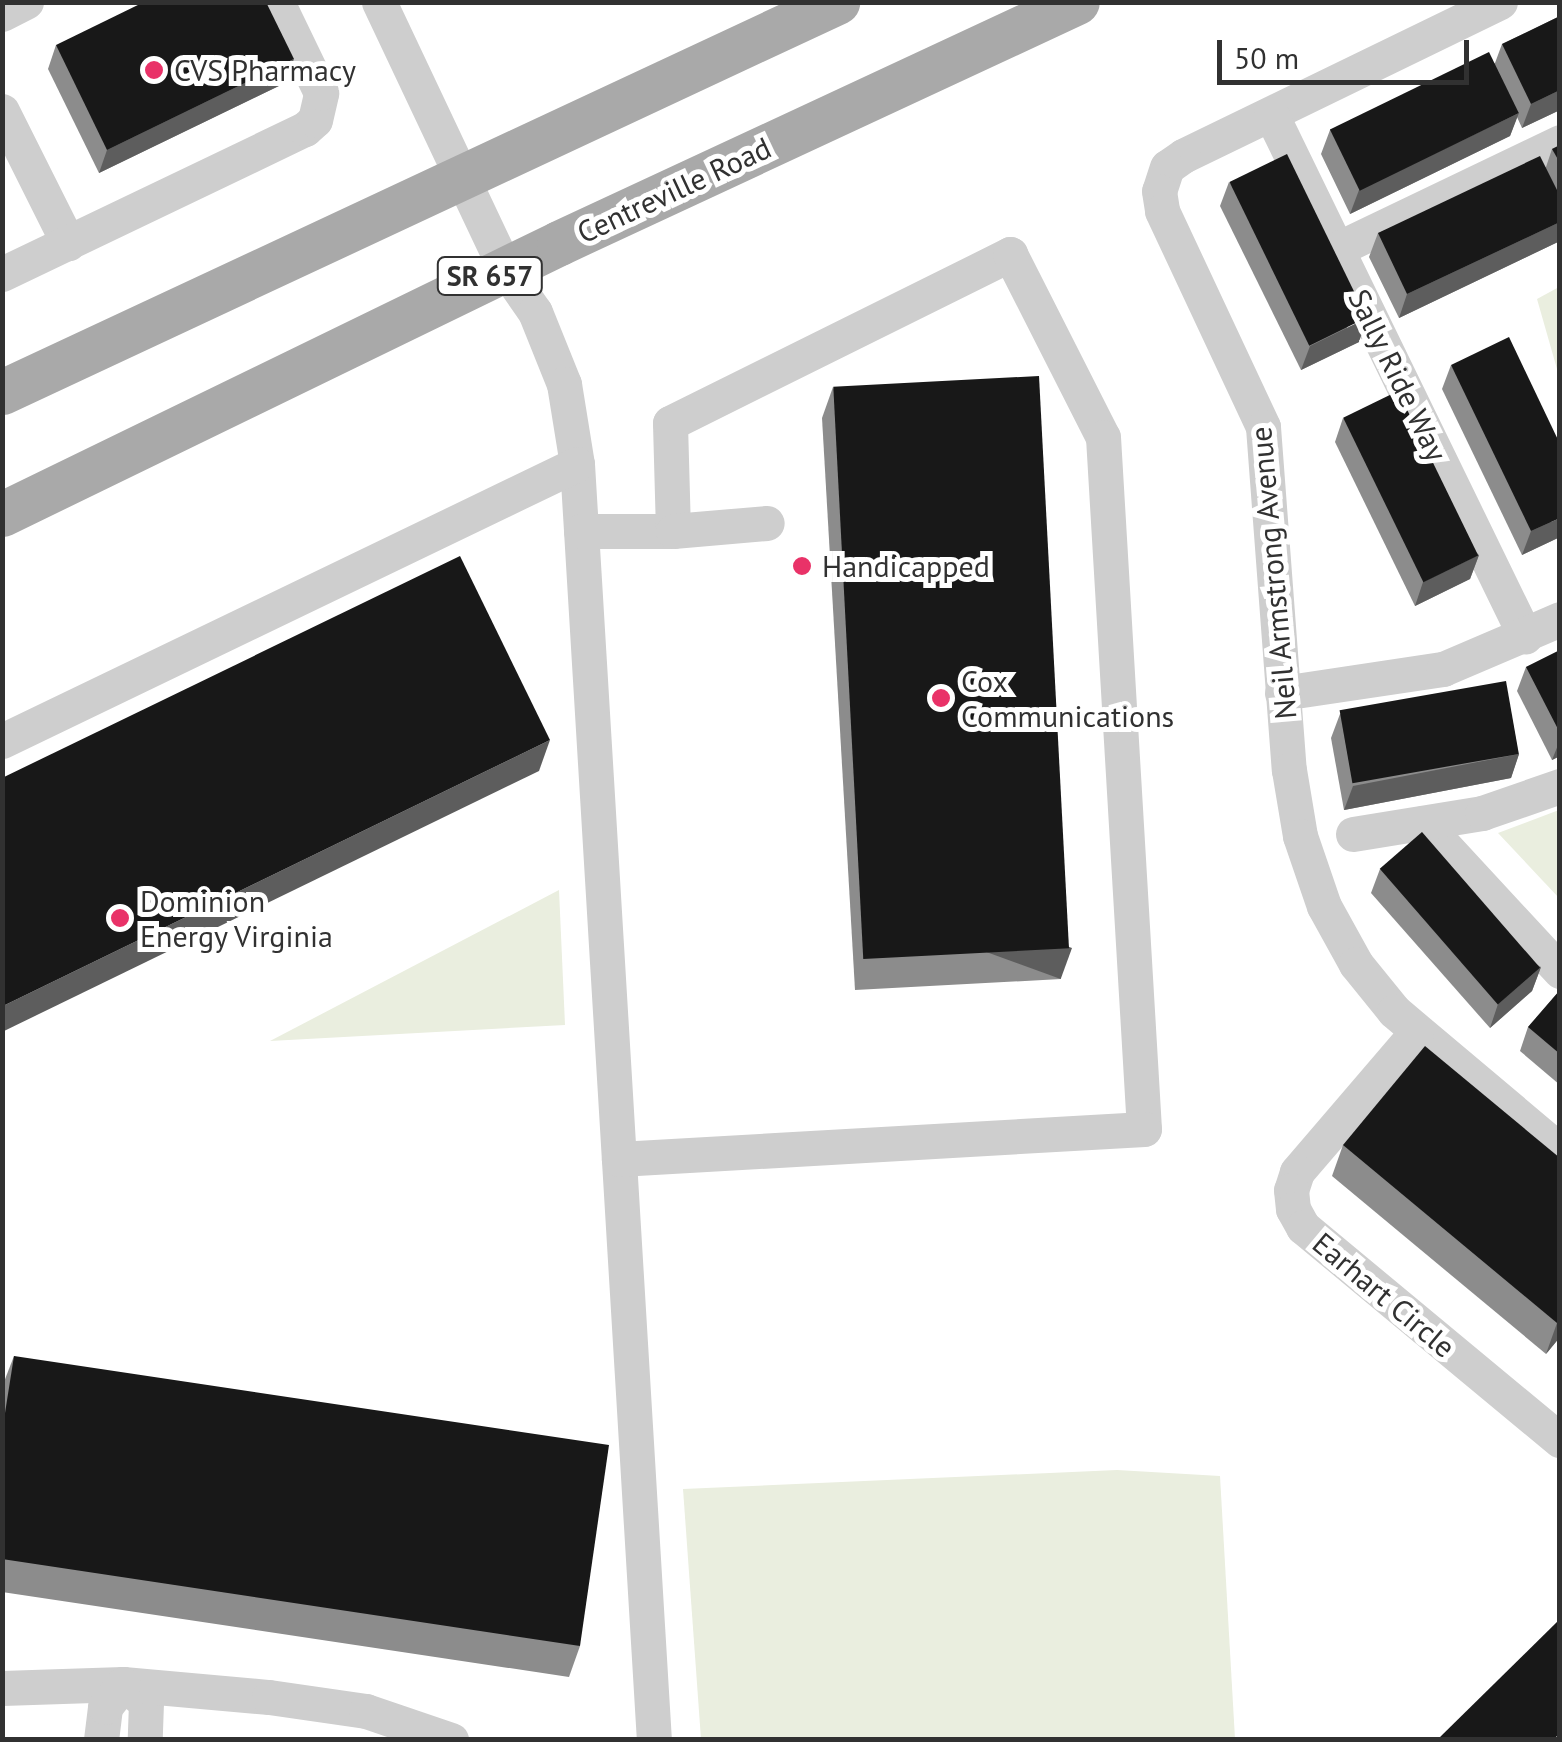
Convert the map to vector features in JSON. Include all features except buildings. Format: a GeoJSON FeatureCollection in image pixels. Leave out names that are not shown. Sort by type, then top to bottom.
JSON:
{"type":"FeatureCollection","features":[{"type":"Feature","properties":{"kind":"main road"},"geometry":{"type":"LineString","coordinates":[[2,392],[837,2]]}},
{"type":"Feature","properties":{"kind":"main road","name":"Centreville Road"},"geometry":{"type":"LineString","coordinates":[[2,514],[506,268],[1077,2]]}},
{"type":"Feature","properties":{"kind":"street"},"geometry":{"type":"LineString","coordinates":[[2,14],[26,2]]}},
{"type":"Feature","properties":{"kind":"street"},"geometry":{"type":"LineString","coordinates":[[2,274],[304,129],[315,120],[321,93],[277,2]]}},
{"type":"Feature","properties":{"kind":"street"},"geometry":{"type":"LineString","coordinates":[[379,2],[506,268],[535,312],[564,384],[578,464],[654,1740]]}},
{"type":"Feature","properties":{"kind":"street","name":"Neil Armstrong Avenue"},"geometry":{"type":"LineString","coordinates":[[1500,2],[1174,162],[1162,175],[1159,191],[1162,211],[1263,427],[1282,693],[1300,836],[1324,906],[1373,988],[1416,1033],[1560,1151]]}},
{"type":"Feature","properties":{"kind":"street"},"geometry":{"type":"LineString","coordinates":[[2,111],[68,244]]}},
{"type":"Feature","properties":{"kind":"street","name":"Sally Ride Way"},"geometry":{"type":"LineString","coordinates":[[1271,114],[1525,636]]}},
{"type":"Feature","properties":{"kind":"street"},"geometry":{"type":"LineString","coordinates":[[1336,249],[1560,142]]}},
{"type":"Feature","properties":{"kind":"street"},"geometry":{"type":"LineString","coordinates":[[619,1159],[1144,1129],[1102,437],[1010,254],[670,423],[673,531]]}},
{"type":"Feature","properties":{"kind":"street"},"geometry":{"type":"LineString","coordinates":[[2,741],[578,464]]}},
{"type":"Feature","properties":{"kind":"street"},"geometry":{"type":"LineString","coordinates":[[581,531],[673,531],[767,523]]}},
{"type":"Feature","properties":{"kind":"street"},"geometry":{"type":"LineString","coordinates":[[1282,693],[1442,669],[1560,619]]}},
{"type":"Feature","properties":{"kind":"street"},"geometry":{"type":"LineString","coordinates":[[1353,834],[1505,807],[1560,786]]}},
{"type":"Feature","properties":{"kind":"street"},"geometry":{"type":"LineString","coordinates":[[1423,823],[1560,971]]}},
{"type":"Feature","properties":{"kind":"street","name":"Earhart Circle"},"geometry":{"type":"LineString","coordinates":[[1416,1033],[1297,1172],[1291,1190],[1293,1210],[1303,1226],[1560,1440]]}},
{"type":"Feature","properties":{"kind":"street"},"geometry":{"type":"LineString","coordinates":[[2,1688],[123,1684],[366,1711],[451,1740]]}},
{"type":"Feature","properties":{"kind":"street"},"geometry":{"type":"LineString","coordinates":[[101,1740],[105,1707],[123,1684]]}},
{"type":"Feature","properties":{"kind":"street"},"geometry":{"type":"LineString","coordinates":[[123,1684],[146,1702],[145,1740]]}},
{"type":"Feature","properties":{"kind":"shaded area"},"geometry":{"type":"Polygon","coordinates":[[[1559,287],[1559,376],[1537,299],[1559,287]]]}},
{"type":"Feature","properties":{"kind":"shaded area"},"geometry":{"type":"Polygon","coordinates":[[[1560,810],[1559,898],[1498,833],[1560,810]]]}},
{"type":"Feature","properties":{"kind":"shaded area"},"geometry":{"type":"Polygon","coordinates":[[[559,890],[565,1025],[270,1041],[559,890]]]}},
{"type":"Feature","properties":{"kind":"shaded area"},"geometry":{"type":"Polygon","coordinates":[[[1117,1470],[1220,1476],[1235,1739],[701,1739],[683,1489],[1117,1470]]]}},
{"type":"Feature","properties":{"kind":"place","name":"CVS Pharmacy"},"geometry":{"type":"Point","coordinates":[154,70]}},
{"type":"Feature","properties":{"kind":"place","name":"Handicapped"},"geometry":{"type":"Point","coordinates":[802,566]}},
{"type":"Feature","properties":{"kind":"place","name":"Cox Communications"},"geometry":{"type":"Point","coordinates":[941,698]}},
{"type":"Feature","properties":{"kind":"place","name":"Dominion Energy Virginia"},"geometry":{"type":"Point","coordinates":[120,918]}}]}
